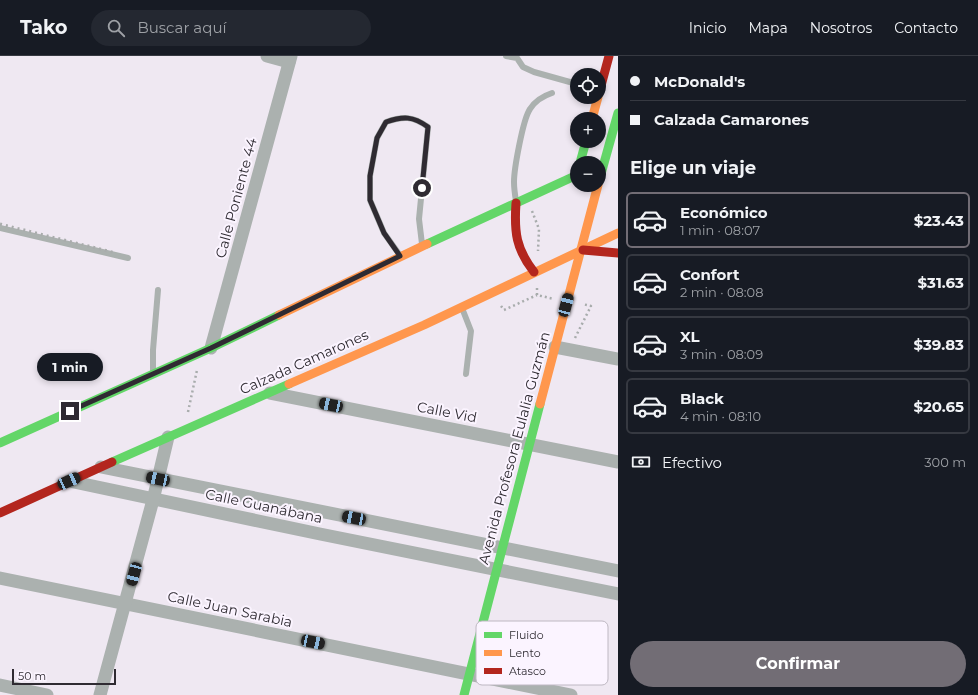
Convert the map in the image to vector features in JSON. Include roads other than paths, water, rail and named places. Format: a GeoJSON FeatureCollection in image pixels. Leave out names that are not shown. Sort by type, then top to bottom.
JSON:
{"type":"FeatureCollection","features":[{"type":"Feature","properties":{"kind":"main road"},"geometry":{"type":"LineString","coordinates":[[606,68],[609,56]]}},
{"type":"Feature","properties":{"kind":"main road"},"geometry":{"type":"LineString","coordinates":[[605,156],[618,114]]}},
{"type":"Feature","properties":{"kind":"main road"},"geometry":{"type":"LineString","coordinates":[[606,162],[618,156]]}},
{"type":"Feature","properties":{"kind":"main road"},"geometry":{"type":"LineString","coordinates":[[0,443],[206,350],[400,256],[570,178]]}},
{"type":"Feature","properties":{"kind":"main road","name":"Avenida Profesora Eulalia Guzmán"},"geometry":{"type":"LineString","coordinates":[[483,621],[596,192]]}},
{"type":"Feature","properties":{"kind":"main road"},"geometry":{"type":"LineString","coordinates":[[516,203],[515,233],[518,247],[534,272]]}},
{"type":"Feature","properties":{"kind":"main road","name":"Calzada Camarones"},"geometry":{"type":"LineString","coordinates":[[0,513],[462,307],[618,233]]}},
{"type":"Feature","properties":{"kind":"main road"},"geometry":{"type":"LineString","coordinates":[[580,250],[618,253]]}},
{"type":"Feature","properties":{"kind":"main road","name":"Avenida Profesora Eulalia Guzmán"},"geometry":{"type":"LineString","coordinates":[[464,695],[476,649]]}},
{"type":"Feature","properties":{"kind":"street"},"geometry":{"type":"LineString","coordinates":[[267,56],[290,59]]}},
{"type":"Feature","properties":{"kind":"street","name":"Calle Poniente 44"},"geometry":{"type":"LineString","coordinates":[[206,350],[290,59]]}},
{"type":"Feature","properties":{"kind":"street"},"geometry":{"type":"LineString","coordinates":[[555,347],[618,359]]}},
{"type":"Feature","properties":{"kind":"street","name":"Calle Vid"},"geometry":{"type":"LineString","coordinates":[[270,393],[618,462]]}},
{"type":"Feature","properties":{"kind":"street"},"geometry":{"type":"LineString","coordinates":[[100,695],[154,500],[168,437]]}},
{"type":"Feature","properties":{"kind":"street","name":"Calle Guanábana"},"geometry":{"type":"LineString","coordinates":[[101,467],[618,571]]}},
{"type":"Feature","properties":{"kind":"street","name":"Calle Guanábana"},"geometry":{"type":"LineString","coordinates":[[69,481],[154,500],[618,594]]}},
{"type":"Feature","properties":{"kind":"street"},"geometry":{"type":"LineString","coordinates":[[320,534],[324,512]]}},
{"type":"Feature","properties":{"kind":"street","name":"Calle Juan Sarabia"},"geometry":{"type":"LineString","coordinates":[[0,578],[476,676]]}},
{"type":"Feature","properties":{"kind":"street"},"geometry":{"type":"LineString","coordinates":[[0,685],[47,695]]}},
{"type":"Feature","properties":{"kind":"street","name":"Calle Juan Sarabia"},"geometry":{"type":"LineString","coordinates":[[520,685],[571,695]]}},
{"type":"Feature","properties":{"kind":"lane"},"geometry":{"type":"LineString","coordinates":[[506,56],[517,58],[524,67],[534,72],[570,82]]}},
{"type":"Feature","properties":{"kind":"lane"},"geometry":{"type":"LineString","coordinates":[[516,203],[514,181],[524,122],[529,110],[536,102],[543,96],[552,93]]}},
{"type":"Feature","properties":{"kind":"lane"},"geometry":{"type":"LineString","coordinates":[[400,256],[384,233],[370,200],[370,176],[377,138],[386,122],[398,117],[421,122],[428,127],[419,219],[422,246]]}},
{"type":"Feature","properties":{"kind":"lane"},"geometry":{"type":"LineString","coordinates":[[0,228],[128,258]]}},
{"type":"Feature","properties":{"kind":"lane"},"geometry":{"type":"LineString","coordinates":[[153,374],[152,350],[158,290]]}},
{"type":"Feature","properties":{"kind":"lane"},"geometry":{"type":"LineString","coordinates":[[462,307],[471,331],[466,374]]}},
{"type":"Feature","properties":{"kind":"railway"},"geometry":{"type":"LineString","coordinates":[[0,224],[116,253]]}}]}
